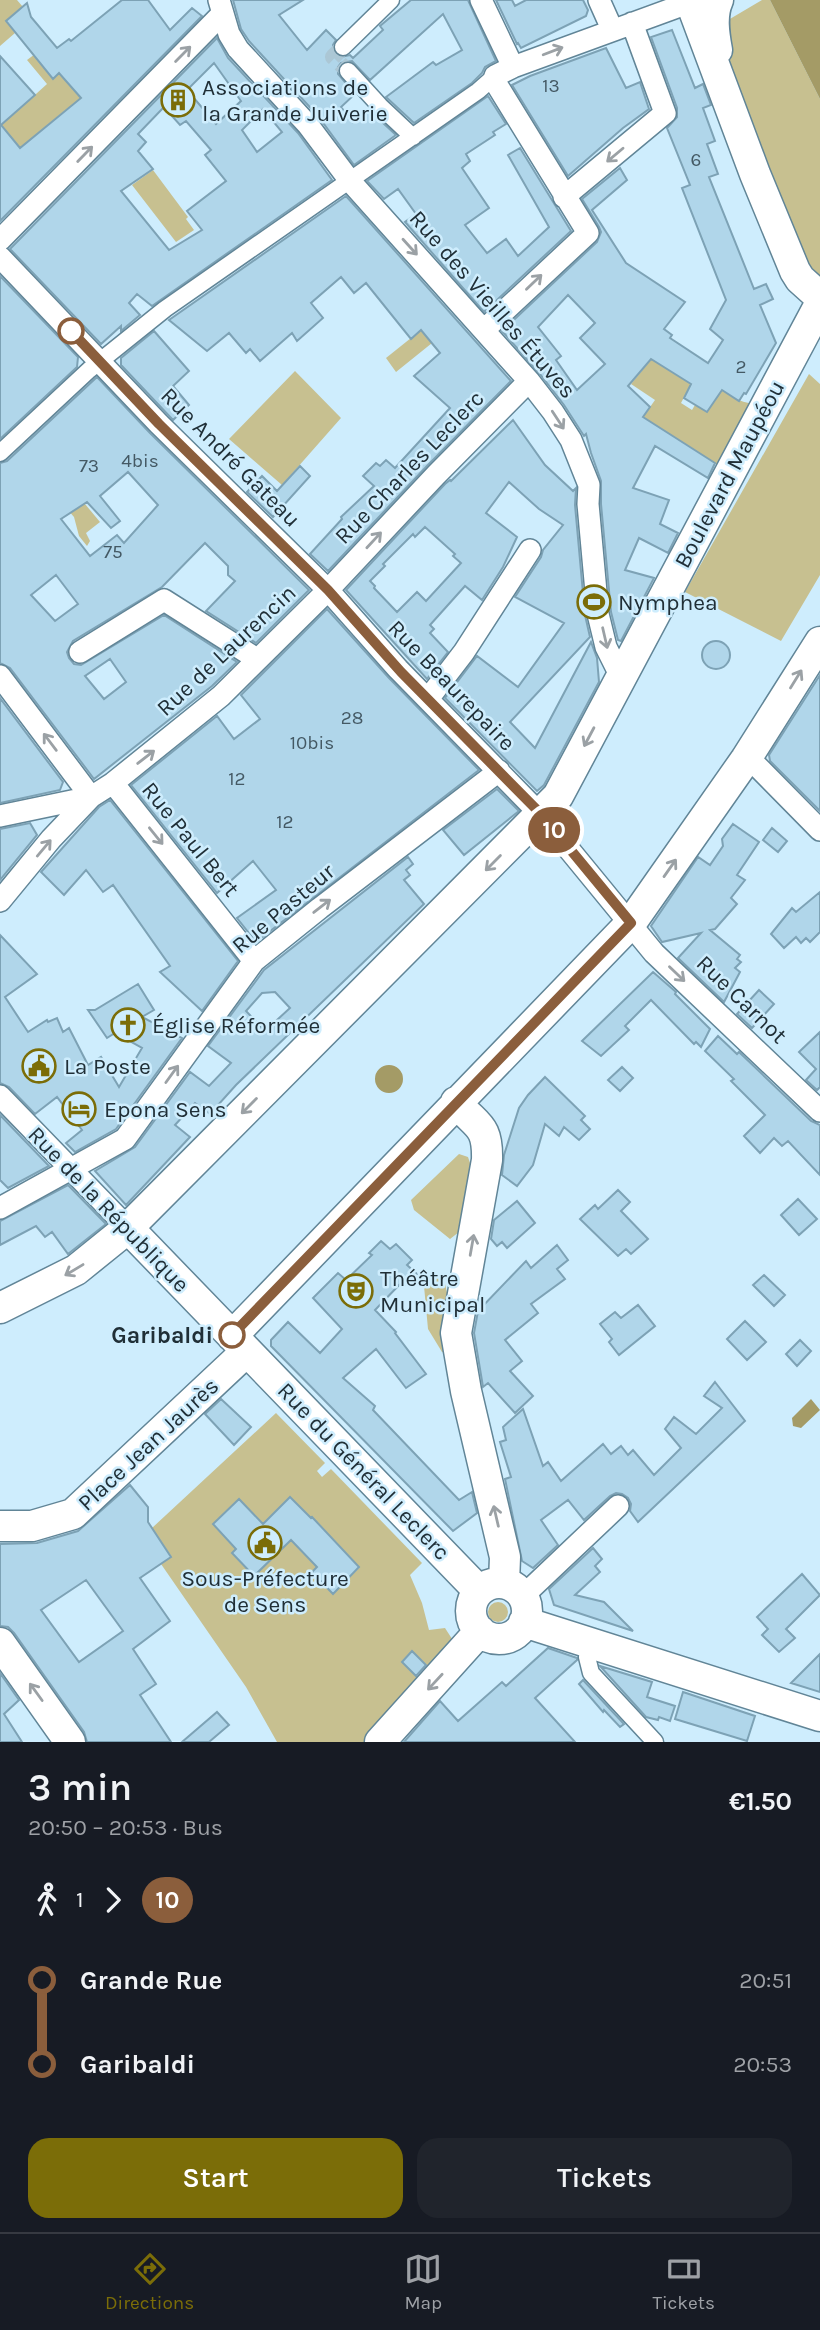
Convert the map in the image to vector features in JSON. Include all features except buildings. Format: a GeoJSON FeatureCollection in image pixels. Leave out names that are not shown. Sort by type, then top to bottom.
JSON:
{"type":"FeatureCollection","features":[{"type":"Feature","properties":{"kind":"main road"},"geometry":{"type":"LineString","coordinates":[[700,1],[726,95],[795,271],[820,297]]}},
{"type":"Feature","properties":{"kind":"main road","name":"Boulevard Maupéou"},"geometry":{"type":"LineString","coordinates":[[128,1228],[558,796],[820,304]]}},
{"type":"Feature","properties":{"kind":"main road"},"geometry":{"type":"LineString","coordinates":[[622,933],[746,759],[820,642]]}},
{"type":"Feature","properties":{"kind":"main road","name":"Place Jean Jaurès"},"geometry":{"type":"LineString","coordinates":[[0,1526],[32,1526],[74,1514],[239,1343],[370,1193],[622,933]]}},
{"type":"Feature","properties":{"kind":"main road"},"geometry":{"type":"LineString","coordinates":[[456,1102],[474,1118],[484,1132],[487,1144],[487,1160],[456,1333],[468,1398],[505,1557],[513,1635],[495,1638],[480,1631],[474,1624],[471,1607],[508,1598]]}},
{"type":"Feature","properties":{"kind":"main road"},"geometry":{"type":"LineString","coordinates":[[0,1308],[76,1270],[128,1228]]}},
{"type":"Feature","properties":{"kind":"main road","name":"Rue de la République"},"geometry":{"type":"LineString","coordinates":[[128,1228],[239,1343]]}},
{"type":"Feature","properties":{"kind":"main road","name":"Rue du Général Leclerc"},"geometry":{"type":"LineString","coordinates":[[239,1343],[508,1598],[592,1642],[820,1716]]}},
{"type":"Feature","properties":{"kind":"main road"},"geometry":{"type":"LineString","coordinates":[[380,1742],[480,1631]]}},
{"type":"Feature","properties":{"kind":"main road"},"geometry":{"type":"LineString","coordinates":[[0,1643],[70,1742]]}},
{"type":"Feature","properties":{"kind":"street"},"geometry":{"type":"LineString","coordinates":[[343,47],[391,0]]}},
{"type":"Feature","properties":{"kind":"street"},"geometry":{"type":"LineString","coordinates":[[481,0],[504,71],[497,85],[587,233],[485,330]]}},
{"type":"Feature","properties":{"kind":"street"},"geometry":{"type":"LineString","coordinates":[[564,197],[665,113],[622,26],[599,0]]}},
{"type":"Feature","properties":{"kind":"street"},"geometry":{"type":"LineString","coordinates":[[0,453],[99,361],[165,309],[504,71],[622,26],[700,1]]}},
{"type":"Feature","properties":{"kind":"street"},"geometry":{"type":"LineString","coordinates":[[0,240],[220,7]]}},
{"type":"Feature","properties":{"kind":"street","name":"Rue des Vieilles Étuves"},"geometry":{"type":"LineString","coordinates":[[220,7],[229,34],[238,49],[308,125],[350,181],[529,381],[571,440],[589,485],[588,504],[598,614],[606,647],[621,675]]}},
{"type":"Feature","properties":{"kind":"street"},"geometry":{"type":"LineString","coordinates":[[348,71],[413,137]]}},
{"type":"Feature","properties":{"kind":"street","name":"Rue André Gateau"},"geometry":{"type":"LineString","coordinates":[[0,257],[159,424],[328,590]]}},
{"type":"Feature","properties":{"kind":"street","name":"Rue Charles Leclerc"},"geometry":{"type":"LineString","coordinates":[[328,590],[529,381]]}},
{"type":"Feature","properties":{"kind":"street"},"geometry":{"type":"LineString","coordinates":[[428,699],[464,652],[530,550]]}},
{"type":"Feature","properties":{"kind":"street","name":"Rue de Laurencin"},"geometry":{"type":"LineString","coordinates":[[90,797],[113,783],[205,710],[328,590]]}},
{"type":"Feature","properties":{"kind":"street","name":"Rue Beaurepaire"},"geometry":{"type":"LineString","coordinates":[[328,590],[398,669],[541,814],[622,933]]}},
{"type":"Feature","properties":{"kind":"street"},"geometry":{"type":"LineString","coordinates":[[88,645],[164,600],[257,659]]}},
{"type":"Feature","properties":{"kind":"street"},"geometry":{"type":"LineString","coordinates":[[0,676],[90,797]]}},
{"type":"Feature","properties":{"kind":"street"},"geometry":{"type":"LineString","coordinates":[[746,759],[754,762],[820,830]]}},
{"type":"Feature","properties":{"kind":"street","name":"Rue Pasteur"},"geometry":{"type":"LineString","coordinates":[[0,1208],[125,1139],[254,961],[499,771]]}},
{"type":"Feature","properties":{"kind":"street","name":"Rue Paul Bert"},"geometry":{"type":"LineString","coordinates":[[113,783],[254,961]]}},
{"type":"Feature","properties":{"kind":"street"},"geometry":{"type":"LineString","coordinates":[[0,816],[90,797]]}},
{"type":"Feature","properties":{"kind":"street"},"geometry":{"type":"LineString","coordinates":[[0,901],[90,797]]}},
{"type":"Feature","properties":{"kind":"street","name":"Rue Carnot"},"geometry":{"type":"LineString","coordinates":[[622,933],[654,953],[820,1111]]}},
{"type":"Feature","properties":{"kind":"street","name":"Rue de la République"},"geometry":{"type":"LineString","coordinates":[[0,1096],[128,1228]]}},
{"type":"Feature","properties":{"kind":"street"},"geometry":{"type":"LineString","coordinates":[[508,1598],[618,1506]]}},
{"type":"Feature","properties":{"kind":"street"},"geometry":{"type":"LineString","coordinates":[[592,1642],[587,1657],[591,1672],[655,1742]]}},
{"type":"Feature","properties":{"kind":"shaded area"},"geometry":{"type":"Polygon","coordinates":[[[0,0],[17,0],[23,7],[6,21],[15,33],[0,46],[0,0]]]}},
{"type":"Feature","properties":{"kind":"shaded area"},"geometry":{"type":"Polygon","coordinates":[[[762,0],[770,0],[820,99],[820,282],[807,266],[792,235],[718,31],[718,26],[762,0]]]}},
{"type":"Feature","properties":{"kind":"shaded area"},"geometry":{"type":"Polygon","coordinates":[[[770,0],[820,0],[820,99],[770,0]]]}},
{"type":"Feature","properties":{"kind":"shaded area"},"geometry":{"type":"Polygon","coordinates":[[[35,54],[48,61],[100,119],[89,129],[77,112],[68,108],[20,148],[0,124],[0,112],[15,113],[47,84],[27,60],[35,54]]]}},
{"type":"Feature","properties":{"kind":"shaded area"},"geometry":{"type":"Polygon","coordinates":[[[153,170],[188,217],[186,219],[194,230],[176,242],[132,185],[153,170]]]}},
{"type":"Feature","properties":{"kind":"shaded area"},"geometry":{"type":"Polygon","coordinates":[[[426,326],[437,339],[396,372],[386,358],[426,326]]]}},
{"type":"Feature","properties":{"kind":"shaded area"},"geometry":{"type":"Polygon","coordinates":[[[659,350],[673,373],[691,384],[681,403],[692,410],[695,405],[707,412],[724,387],[729,394],[752,404],[719,466],[643,417],[655,400],[631,384],[659,350]]]}},
{"type":"Feature","properties":{"kind":"shaded area"},"geometry":{"type":"Polygon","coordinates":[[[295,371],[341,418],[282,485],[229,439],[295,371]]]}},
{"type":"Feature","properties":{"kind":"shaded area"},"geometry":{"type":"Polygon","coordinates":[[[809,374],[820,384],[820,575],[781,641],[685,592],[809,374]]]}},
{"type":"Feature","properties":{"kind":"shaded area"},"geometry":{"type":"Polygon","coordinates":[[[75,492],[100,522],[86,533],[90,541],[87,546],[79,536],[74,517],[62,503],[75,492]]]}},
{"type":"Feature","properties":{"kind":"shaded area"},"geometry":{"type":"Polygon","coordinates":[[[389,1065],[399,1069],[403,1079],[399,1089],[389,1093],[379,1089],[375,1079],[379,1069],[389,1065]]]}},
{"type":"Feature","properties":{"kind":"shaded area"},"geometry":{"type":"Polygon","coordinates":[[[459,1154],[468,1157],[471,1166],[459,1232],[450,1239],[414,1210],[411,1200],[459,1154]]]}},
{"type":"Feature","properties":{"kind":"shaded area"},"geometry":{"type":"Polygon","coordinates":[[[436,1276],[445,1284],[449,1301],[445,1353],[428,1329],[424,1286],[429,1277],[436,1276]]]}},
{"type":"Feature","properties":{"kind":"shaded area"},"geometry":{"type":"Polygon","coordinates":[[[811,1399],[820,1410],[801,1428],[793,1426],[792,1418],[811,1399]]]}},
{"type":"Feature","properties":{"kind":"shaded area"},"geometry":{"type":"Polygon","coordinates":[[[276,1413],[325,1463],[317,1471],[322,1477],[331,1469],[422,1563],[410,1575],[422,1603],[429,1630],[445,1628],[456,1645],[433,1671],[412,1651],[402,1661],[423,1682],[368,1742],[277,1742],[246,1687],[161,1564],[171,1556],[152,1528],[276,1413]],[[290,1497],[263,1524],[239,1499],[250,1536],[291,1540],[317,1567],[312,1573],[333,1594],[359,1568],[290,1497]]]}},
{"type":"Feature","properties":{"kind":"shaded area"},"geometry":{"type":"Polygon","coordinates":[[[498,1602],[505,1605],[508,1612],[505,1619],[498,1622],[491,1619],[488,1612],[491,1605],[498,1602]]]}},
{"type":"Feature","properties":{"kind":"tunnel"},"geometry":{"type":"LineString","coordinates":[[343,47],[333,57],[348,71]]}},
{"type":"Feature","properties":{"kind":"bus line","name":"10"},"geometry":{"type":"LineString","coordinates":[[71,331],[159,424],[328,590],[401,672],[541,814],[631,923],[232,1335]]}},
{"type":"Feature","properties":{"kind":"place","name":"Associations de la Grande Juiverie"},"geometry":{"type":"Point","coordinates":[178,100]}},
{"type":"Feature","properties":{"kind":"place","name":"Nymphea"},"geometry":{"type":"Point","coordinates":[594,602]}},
{"type":"Feature","properties":{"kind":"place","name":"Église Réformée"},"geometry":{"type":"Point","coordinates":[128,1025]}},
{"type":"Feature","properties":{"kind":"place","name":"La Poste"},"geometry":{"type":"Point","coordinates":[39,1066]}},
{"type":"Feature","properties":{"kind":"place","name":"Epona Sens"},"geometry":{"type":"Point","coordinates":[79,1109]}},
{"type":"Feature","properties":{"kind":"place","name":"Théâtre Municipal"},"geometry":{"type":"Point","coordinates":[356,1291]}},
{"type":"Feature","properties":{"kind":"place","name":"Garibaldi"},"geometry":{"type":"Point","coordinates":[232,1335]}},
{"type":"Feature","properties":{"kind":"place","name":"Sous-Préfecture de Sens"},"geometry":{"type":"Point","coordinates":[265,1543]}}]}
